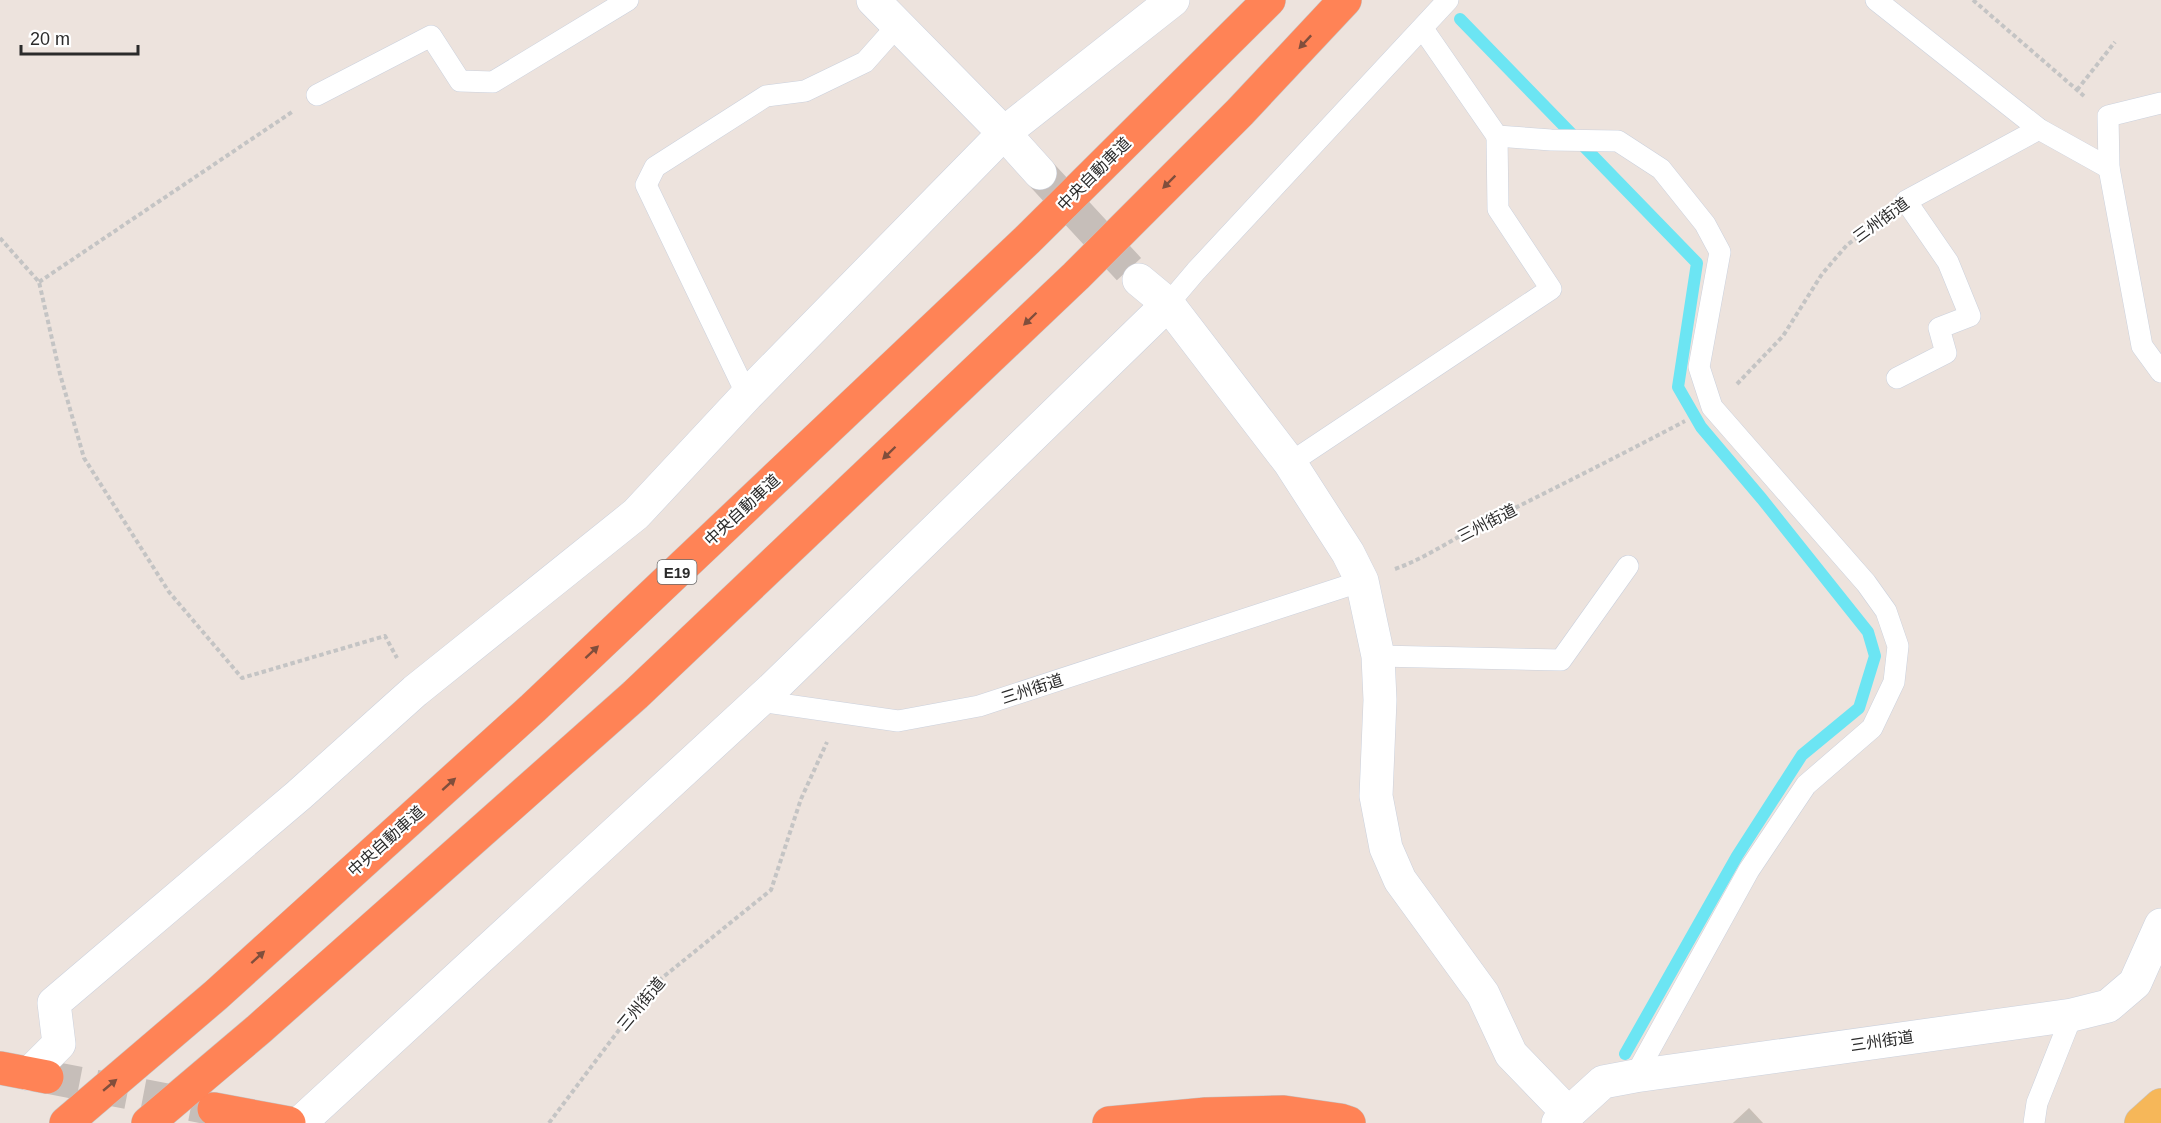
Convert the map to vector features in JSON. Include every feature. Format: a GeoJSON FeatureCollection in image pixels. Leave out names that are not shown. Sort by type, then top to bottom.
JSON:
{"type":"FeatureCollection","features":[{"type":"Feature","properties":{"kind":"highway","name":"中央自動車道"},"geometry":{"type":"LineString","coordinates":[[66,1123],[216,995],[533,708],[1027,240],[1269,0]]}},
{"type":"Feature","properties":{"kind":"highway"},"geometry":{"type":"LineString","coordinates":[[148,1123],[259,1029],[644,686],[1076,276],[1240,112],[1346,0]]}},
{"type":"Feature","properties":{"kind":"highway"},"geometry":{"type":"LineString","coordinates":[[214,1109],[289,1123]]}},
{"type":"Feature","properties":{"kind":"highway"},"geometry":{"type":"LineString","coordinates":[[1109,1123],[1206,1114],[1284,1112],[1349,1123]]}},
{"type":"Feature","properties":{"kind":"main road"},"geometry":{"type":"LineString","coordinates":[[2141,1123],[2161,1105]]}},
{"type":"Feature","properties":{"kind":"street"},"geometry":{"type":"LineString","coordinates":[[873,0],[1004,133],[1040,173]]}},
{"type":"Feature","properties":{"kind":"street"},"geometry":{"type":"LineString","coordinates":[[26,1073],[59,1044],[54,1003],[299,795],[415,691],[636,514],[747,395],[1004,133],[1173,0]]}},
{"type":"Feature","properties":{"kind":"street"},"geometry":{"type":"LineString","coordinates":[[1139,280],[1168,304],[1290,463],[1348,553],[1362,581],[1378,656],[1380,700],[1376,796],[1386,848],[1400,880],[1482,994],[1511,1054],[1563,1118]]}},
{"type":"Feature","properties":{"kind":"street"},"geometry":{"type":"LineString","coordinates":[[300,1123],[759,700],[1168,304]]}},
{"type":"Feature","properties":{"kind":"street","name":"三州街道"},"geometry":{"type":"LineString","coordinates":[[1563,1118],[1603,1082],[2072,1015],[2108,1006],[2135,983],[2161,925]]}},
{"type":"Feature","properties":{"kind":"lane"},"geometry":{"type":"LineString","coordinates":[[317,95],[431,36],[460,81],[493,82],[628,0]]}},
{"type":"Feature","properties":{"kind":"lane"},"geometry":{"type":"LineString","coordinates":[[1168,304],[1448,0]]}},
{"type":"Feature","properties":{"kind":"lane"},"geometry":{"type":"LineString","coordinates":[[1876,0],[2039,129],[2109,168]]}},
{"type":"Feature","properties":{"kind":"lane"},"geometry":{"type":"LineString","coordinates":[[747,395],[646,185],[655,167],[766,96],[805,92],[865,62],[897,26]]}},
{"type":"Feature","properties":{"kind":"lane"},"geometry":{"type":"LineString","coordinates":[[1290,463],[1551,289],[1498,209],[1497,136],[1423,29]]}},
{"type":"Feature","properties":{"kind":"lane"},"geometry":{"type":"LineString","coordinates":[[2161,103],[2108,116],[2109,168],[2142,346],[2161,372]]}},
{"type":"Feature","properties":{"kind":"lane","name":"三州街道"},"geometry":{"type":"LineString","coordinates":[[1906,201],[2039,129]]}},
{"type":"Feature","properties":{"kind":"lane"},"geometry":{"type":"LineString","coordinates":[[1497,136],[1617,141],[1661,169],[1706,224],[1720,252],[1699,367],[1712,407],[1866,583],[1886,611],[1898,646],[1894,682],[1872,728],[1806,785],[1749,870],[1635,1076]]}},
{"type":"Feature","properties":{"kind":"lane"},"geometry":{"type":"LineString","coordinates":[[1897,378],[1946,353],[1939,328],[1970,316],[1948,262],[1906,201]]}},
{"type":"Feature","properties":{"kind":"lane"},"geometry":{"type":"LineString","coordinates":[[1378,656],[1561,660],[1628,566]]}},
{"type":"Feature","properties":{"kind":"lane","name":"三州街道"},"geometry":{"type":"LineString","coordinates":[[844,713],[898,721],[979,706],[1362,581]]}},
{"type":"Feature","properties":{"kind":"lane"},"geometry":{"type":"LineString","coordinates":[[759,700],[844,713]]}},
{"type":"Feature","properties":{"kind":"lane"},"geometry":{"type":"LineString","coordinates":[[2034,1123],[2037,1103],[2072,1015]]}},
{"type":"Feature","properties":{"kind":"path"},"geometry":{"type":"LineString","coordinates":[[1973,0],[2108,116]]}},
{"type":"Feature","properties":{"kind":"path"},"geometry":{"type":"LineString","coordinates":[[2077,90],[2115,42]]}},
{"type":"Feature","properties":{"kind":"path"},"geometry":{"type":"LineString","coordinates":[[39,282],[317,95]]}},
{"type":"Feature","properties":{"kind":"path","name":"三州街道"},"geometry":{"type":"LineString","coordinates":[[1712,407],[1746,376],[1783,336],[1822,273],[1847,245],[1906,201]]}},
{"type":"Feature","properties":{"kind":"path"},"geometry":{"type":"LineString","coordinates":[[0,238],[39,282],[60,374],[84,458],[169,592],[242,678],[386,636],[415,691]]}},
{"type":"Feature","properties":{"kind":"path","name":"三州街道"},"geometry":{"type":"LineString","coordinates":[[1362,581],[1412,563],[1478,526],[1553,490],[1685,421]]}},
{"type":"Feature","properties":{"kind":"path","name":"三州街道"},"geometry":{"type":"LineString","coordinates":[[549,1123],[652,986],[771,890],[801,799],[828,739],[844,713]]}},
{"type":"Feature","properties":{"kind":"building"},"geometry":{"type":"Polygon","coordinates":[[[1749,1109],[1762,1123],[1734,1123],[1749,1109]]]}},
{"type":"Feature","properties":{"kind":"waterway"},"geometry":{"type":"LineString","coordinates":[[1460,19],[1697,263],[1678,387],[1701,427],[1762,499],[1868,632],[1875,656],[1859,708],[1802,755],[1737,856],[1625,1054]]}},
{"type":"Feature","properties":{"kind":"tunnel"},"geometry":{"type":"LineString","coordinates":[[1040,173],[1139,280]]}},
{"type":"Feature","properties":{"kind":"tunnel"},"geometry":{"type":"LineString","coordinates":[[47,1077],[214,1109]]}}]}
